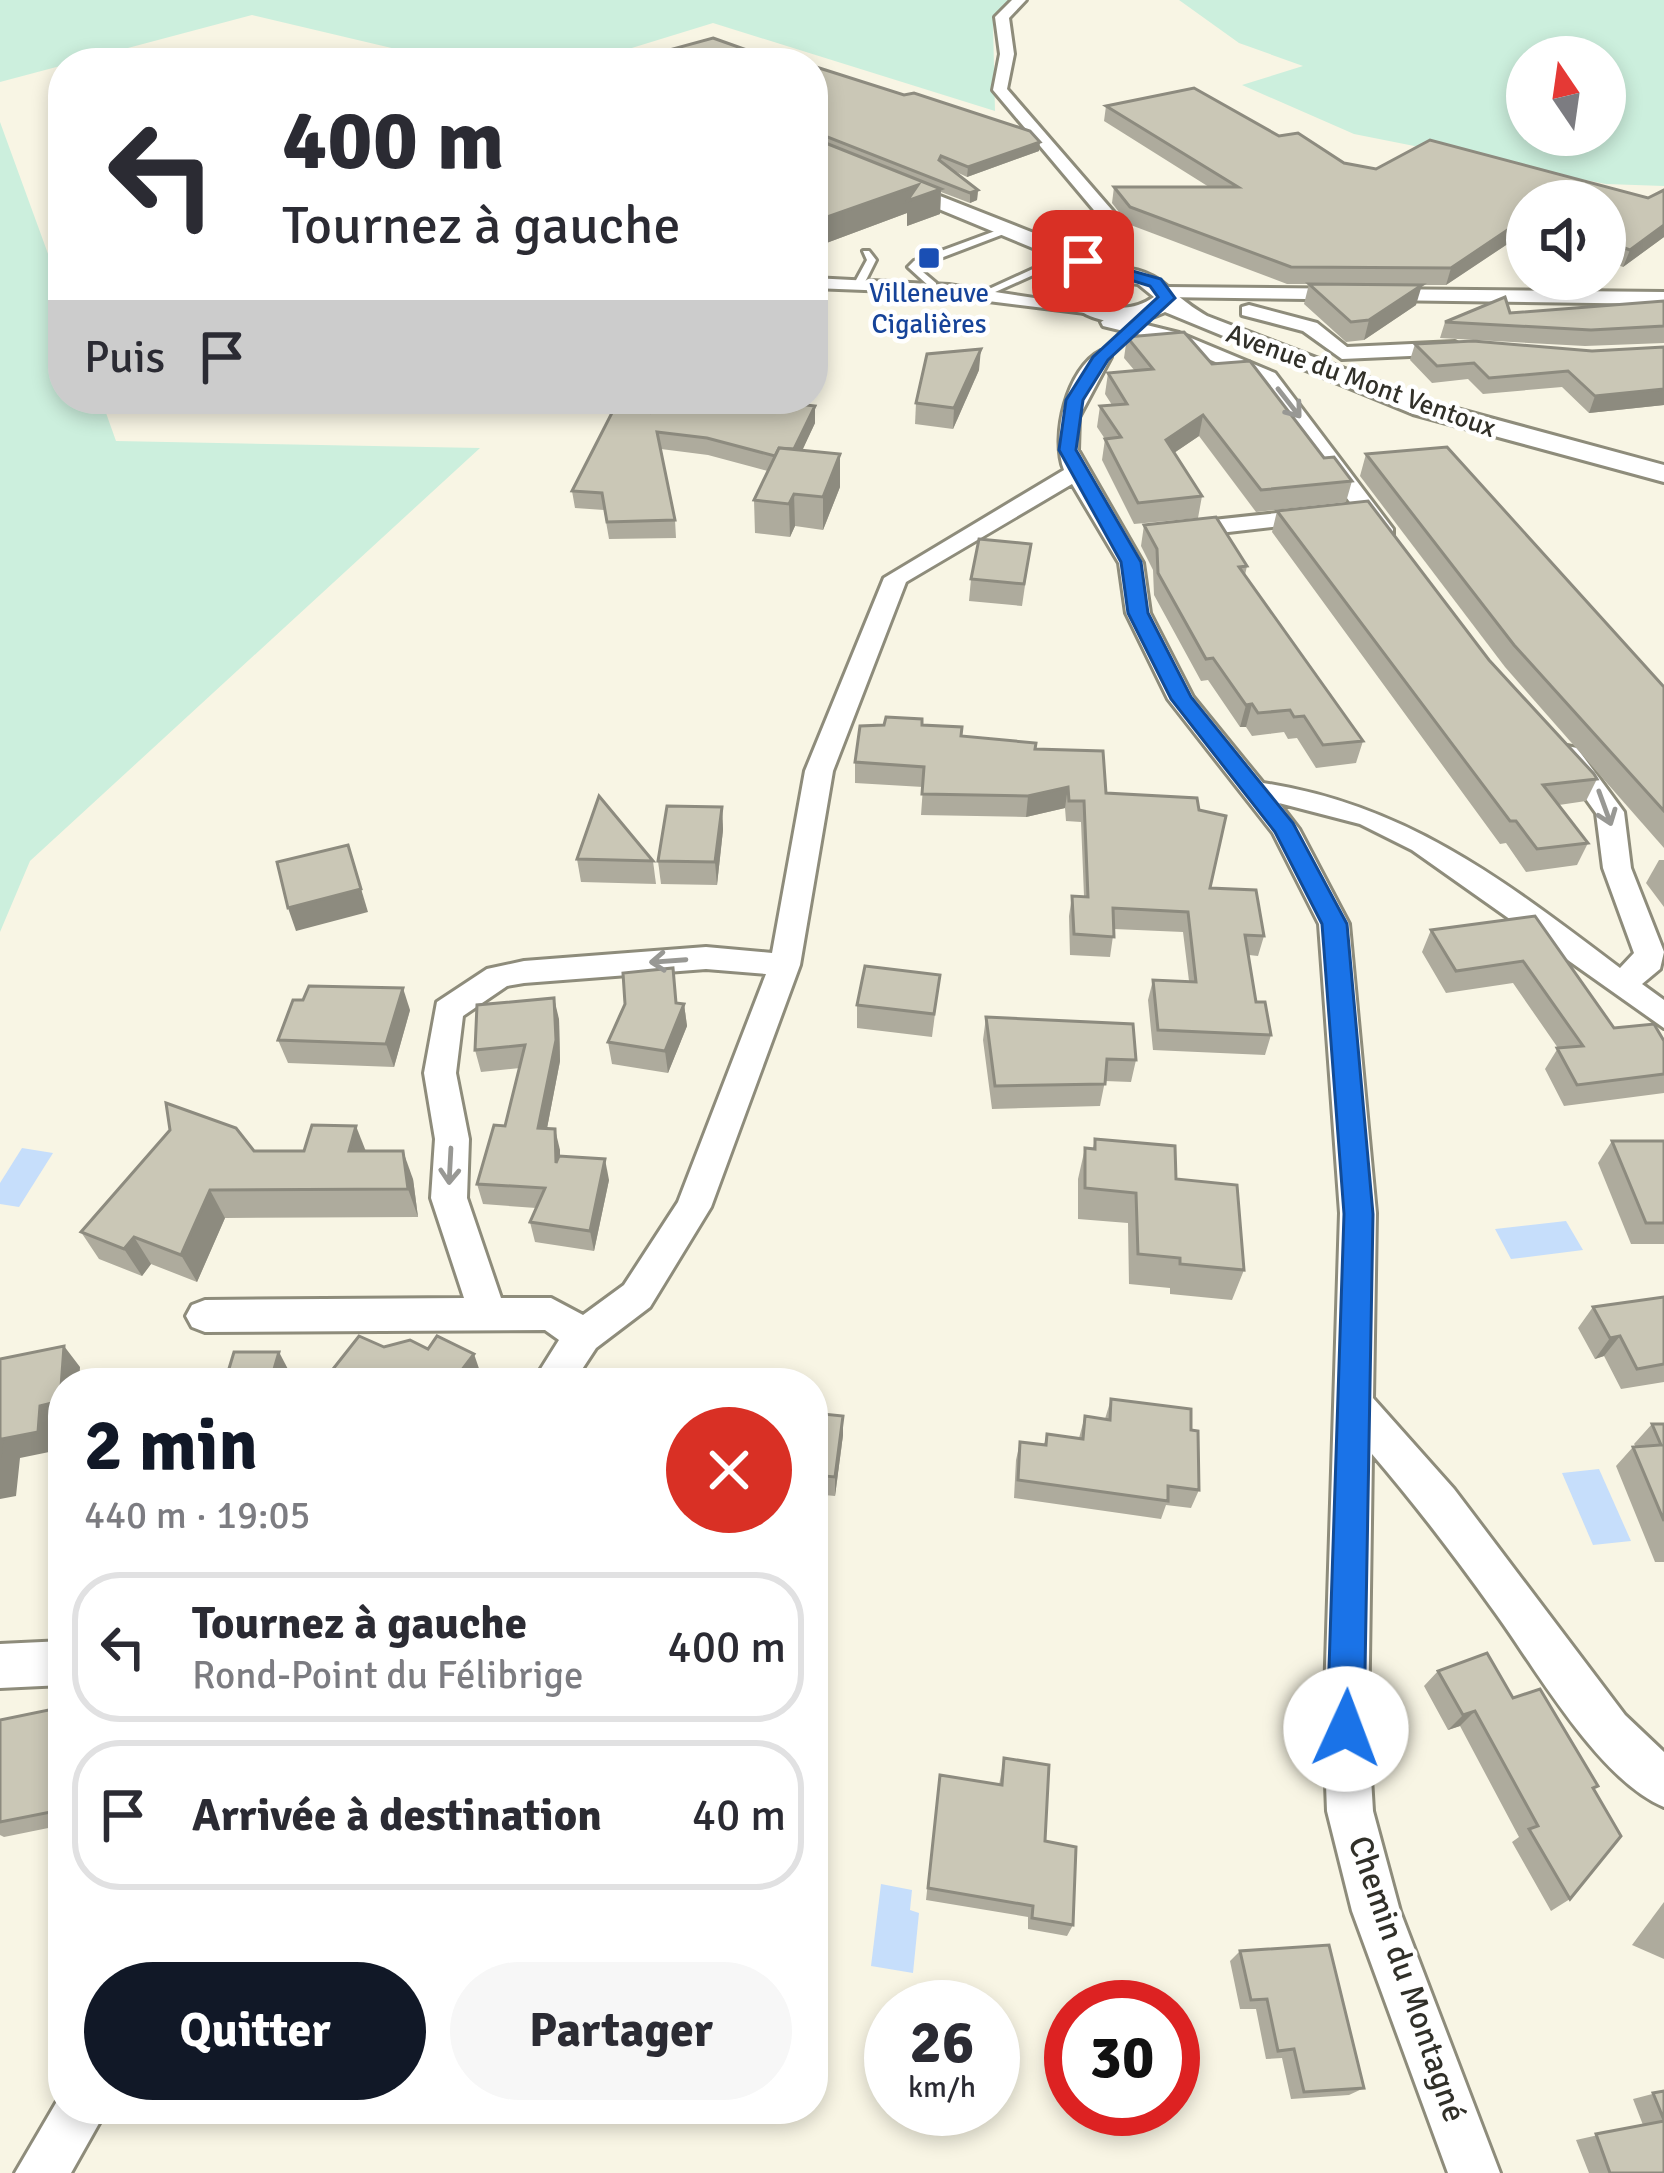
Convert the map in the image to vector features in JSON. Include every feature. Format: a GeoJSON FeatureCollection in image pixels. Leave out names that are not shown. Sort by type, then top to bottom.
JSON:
{"type":"FeatureCollection","features":[{"type":"Feature","properties":{"kind":"street"},"geometry":{"type":"LineString","coordinates":[[1019,0],[1002,17],[1007,25],[1001,32],[1006,54],[1000,90],[1115,224],[1085,263],[1078,281],[1117,313],[1268,377],[1405,563]]}},
{"type":"Feature","properties":{"kind":"street"},"geometry":{"type":"LineString","coordinates":[[828,157],[1085,263]]}},
{"type":"Feature","properties":{"kind":"street","name":"Avenue du Mont Ventoux"},"geometry":{"type":"LineString","coordinates":[[1085,263],[1155,283],[1117,313]]}},
{"type":"Feature","properties":{"kind":"street"},"geometry":{"type":"LineString","coordinates":[[828,283],[933,284],[1117,313],[1218,296],[1664,298]]}},
{"type":"Feature","properties":{"kind":"street"},"geometry":{"type":"LineString","coordinates":[[1218,296],[1223,304],[1310,327],[1342,353],[1468,347]]}},
{"type":"Feature","properties":{"kind":"street","name":"Avenue du Mont Ventoux"},"geometry":{"type":"LineString","coordinates":[[1117,313],[1198,321],[1421,408],[1664,474]]}},
{"type":"Feature","properties":{"kind":"street","name":"Chemin du Montagné"},"geometry":{"type":"LineString","coordinates":[[1117,313],[1069,417],[1067,450],[1076,472],[1137,535],[1131,562],[1138,613],[1181,699],[1285,829],[1334,924],[1358,1214],[1346,1729],[1350,1811],[1376,1912],[1474,2173]]}},
{"type":"Feature","properties":{"kind":"street"},"geometry":{"type":"LineString","coordinates":[[562,1368],[584,1336],[637,1296],[693,1207],[784,965],[818,771],[896,578],[1076,472]]}},
{"type":"Feature","properties":{"kind":"street"},"geometry":{"type":"LineString","coordinates":[[1137,535],[1367,511]]}},
{"type":"Feature","properties":{"kind":"street"},"geometry":{"type":"LineString","coordinates":[[1548,730],[1599,790],[1610,812],[1617,868],[1649,952],[1649,961],[1620,986]]}},
{"type":"Feature","properties":{"kind":"street"},"geometry":{"type":"LineString","coordinates":[[1257,791],[1325,799],[1379,824],[1486,887],[1664,1016]]}},
{"type":"Feature","properties":{"kind":"street"},"geometry":{"type":"LineString","coordinates":[[487,1312],[449,1198],[452,1139],[440,1073],[448,1010],[498,977],[524,972],[706,958],[784,965]]}},
{"type":"Feature","properties":{"kind":"street"},"geometry":{"type":"LineString","coordinates":[[205,1316],[551,1314],[584,1336]]}},
{"type":"Feature","properties":{"kind":"street"},"geometry":{"type":"LineString","coordinates":[[1355,1407],[1440,1503],[1609,1731],[1664,1784]]}},
{"type":"Feature","properties":{"kind":"street"},"geometry":{"type":"LineString","coordinates":[[0,1666],[48,1664]]}},
{"type":"Feature","properties":{"kind":"street"},"geometry":{"type":"LineString","coordinates":[[41,2173],[72,2124]]}},
{"type":"Feature","properties":{"kind":"lane"},"geometry":{"type":"LineString","coordinates":[[933,284],[917,274],[913,267],[917,263],[1006,230]]}},
{"type":"Feature","properties":{"kind":"lane"},"geometry":{"type":"LineString","coordinates":[[860,282],[872,260],[866,253]]}},
{"type":"Feature","properties":{"kind":"lane"},"geometry":{"type":"LineString","coordinates":[[981,295],[1085,263]]}},
{"type":"Feature","properties":{"kind":"green space"},"geometry":{"type":"Polygon","coordinates":[[[0,0],[1017,0],[993,24],[995,111],[828,59],[828,48],[793,48],[713,23],[632,48],[392,48],[252,15],[128,48],[48,48],[48,69],[0,82],[0,0]]]}},
{"type":"Feature","properties":{"kind":"green space"},"geometry":{"type":"Polygon","coordinates":[[[1179,0],[1664,0],[1664,186],[1586,180],[1354,134],[1242,85],[1303,66],[1239,43],[1179,0]]]}},
{"type":"Feature","properties":{"kind":"green space"},"geometry":{"type":"Polygon","coordinates":[[[0,122],[48,254],[48,414],[106,414],[116,441],[480,448],[30,861],[0,932],[0,122]]]}},
{"type":"Feature","properties":{"kind":"water"},"geometry":{"type":"Polygon","coordinates":[[[22,1148],[53,1153],[19,1207],[0,1204],[0,1183],[22,1148]]]}},
{"type":"Feature","properties":{"kind":"water"},"geometry":{"type":"Polygon","coordinates":[[[1566,1221],[1583,1250],[1511,1259],[1495,1229],[1566,1221]]]}},
{"type":"Feature","properties":{"kind":"water"},"geometry":{"type":"Polygon","coordinates":[[[1599,1469],[1631,1541],[1593,1545],[1562,1473],[1599,1469]]]}},
{"type":"Feature","properties":{"kind":"water"},"geometry":{"type":"Polygon","coordinates":[[[881,1884],[912,1890],[910,1910],[919,1913],[913,1973],[871,1966],[881,1884]]]}},
{"type":"Feature","properties":{"kind":"building"},"geometry":{"type":"Polygon","coordinates":[[[713,38],[741,48],[676,48],[713,38]]]}},
{"type":"Feature","properties":{"kind":"building"},"geometry":{"type":"Polygon","coordinates":[[[828,71],[1030,131],[1040,142],[968,167],[941,156],[939,160],[978,190],[970,193],[828,137],[828,71]]]}},
{"type":"Feature","properties":{"kind":"building"},"geometry":{"type":"Polygon","coordinates":[[[1194,88],[1279,136],[1298,133],[1344,163],[1376,169],[1430,140],[1580,180],[1506,180],[1506,231],[1451,268],[1291,267],[1130,207],[1114,187],[1238,187],[1106,106],[1194,88]]]}},
{"type":"Feature","properties":{"kind":"building"},"geometry":{"type":"Polygon","coordinates":[[[828,144],[941,189],[907,201],[918,185],[828,217],[828,144]]]}},
{"type":"Feature","properties":{"kind":"building"},"geometry":{"type":"Polygon","coordinates":[[[1664,190],[1664,225],[1626,249],[1626,192],[1648,198],[1664,190]]]}},
{"type":"Feature","properties":{"kind":"building"},"geometry":{"type":"Polygon","coordinates":[[[1309,284],[1422,285],[1369,320],[1351,322],[1309,284]]]}},
{"type":"Feature","properties":{"kind":"building"},"geometry":{"type":"Polygon","coordinates":[[[1505,297],[1510,313],[1664,301],[1664,326],[1591,330],[1445,322],[1505,297]]]}},
{"type":"Feature","properties":{"kind":"building"},"geometry":{"type":"Polygon","coordinates":[[[1184,332],[1212,364],[1250,361],[1324,458],[1334,457],[1352,481],[1261,490],[1203,415],[1166,440],[1202,496],[1138,503],[1105,439],[1121,437],[1100,406],[1127,404],[1108,373],[1153,369],[1127,337],[1184,332]]]}},
{"type":"Feature","properties":{"kind":"building"},"geometry":{"type":"Polygon","coordinates":[[[1473,341],[1592,351],[1664,347],[1664,389],[1595,396],[1568,371],[1489,378],[1474,363],[1437,366],[1415,344],[1473,341]]]}},
{"type":"Feature","properties":{"kind":"building"},"geometry":{"type":"Polygon","coordinates":[[[981,349],[954,408],[916,403],[927,354],[981,349]]]}},
{"type":"Feature","properties":{"kind":"building"},"geometry":{"type":"Polygon","coordinates":[[[611,414],[811,414],[794,449],[779,448],[775,456],[707,438],[657,432],[675,520],[607,522],[602,493],[572,491],[611,414]]]}},
{"type":"Feature","properties":{"kind":"building"},"geometry":{"type":"Polygon","coordinates":[[[1447,447],[1664,687],[1664,811],[1514,645],[1366,454],[1447,447]]]}},
{"type":"Feature","properties":{"kind":"building"},"geometry":{"type":"Polygon","coordinates":[[[779,448],[840,454],[823,497],[794,494],[789,504],[754,500],[779,448]]]}},
{"type":"Feature","properties":{"kind":"building"},"geometry":{"type":"Polygon","coordinates":[[[1368,501],[1489,660],[1594,774],[1597,779],[1543,785],[1588,843],[1537,849],[1516,821],[1510,821],[1277,511],[1368,501]]]}},
{"type":"Feature","properties":{"kind":"building"},"geometry":{"type":"Polygon","coordinates":[[[1216,517],[1247,566],[1239,567],[1363,741],[1323,745],[1304,716],[1294,717],[1290,710],[1258,713],[1252,704],[1246,705],[1213,658],[1206,659],[1158,573],[1157,549],[1144,525],[1216,517]]]}},
{"type":"Feature","properties":{"kind":"building"},"geometry":{"type":"Polygon","coordinates":[[[979,539],[1031,544],[1024,584],[971,579],[979,539]]]}},
{"type":"Feature","properties":{"kind":"building"},"geometry":{"type":"Polygon","coordinates":[[[886,717],[962,727],[961,736],[1036,743],[1035,749],[1103,751],[1106,793],[1197,798],[1199,810],[1226,816],[1210,888],[1256,890],[1264,936],[1245,935],[1256,1002],[1265,1002],[1271,1035],[1158,1030],[1153,980],[1196,982],[1188,912],[1113,908],[1114,937],[1074,934],[1072,896],[1088,897],[1084,801],[1069,801],[1068,787],[1028,796],[922,794],[924,767],[855,762],[860,726],[884,725],[886,717]]]}},
{"type":"Feature","properties":{"kind":"building"},"geometry":{"type":"Polygon","coordinates":[[[599,796],[653,861],[577,859],[599,796]]]}},
{"type":"Feature","properties":{"kind":"building"},"geometry":{"type":"Polygon","coordinates":[[[667,806],[722,807],[715,862],[658,861],[667,806]]]}},
{"type":"Feature","properties":{"kind":"building"},"geometry":{"type":"Polygon","coordinates":[[[348,845],[361,889],[288,908],[277,862],[348,845]]]}},
{"type":"Feature","properties":{"kind":"building"},"geometry":{"type":"Polygon","coordinates":[[[1535,916],[1614,1028],[1654,1024],[1664,1041],[1664,1074],[1577,1085],[1557,1048],[1583,1046],[1523,961],[1456,971],[1431,930],[1535,916]]]}},
{"type":"Feature","properties":{"kind":"building"},"geometry":{"type":"Polygon","coordinates":[[[865,966],[940,975],[934,1014],[857,1005],[865,966]]]}},
{"type":"Feature","properties":{"kind":"building"},"geometry":{"type":"Polygon","coordinates":[[[673,968],[676,1003],[684,1004],[665,1051],[608,1042],[625,1004],[623,973],[673,968]]]}},
{"type":"Feature","properties":{"kind":"building"},"geometry":{"type":"Polygon","coordinates":[[[309,986],[403,988],[386,1044],[278,1040],[293,1000],[303,1000],[309,986]]]}},
{"type":"Feature","properties":{"kind":"building"},"geometry":{"type":"Polygon","coordinates":[[[554,998],[556,1040],[538,1128],[555,1129],[556,1163],[559,1156],[605,1159],[590,1231],[530,1222],[545,1188],[477,1184],[494,1125],[505,1126],[525,1045],[475,1050],[477,1005],[554,998]]]}},
{"type":"Feature","properties":{"kind":"building"},"geometry":{"type":"Polygon","coordinates":[[[986,1017],[1133,1024],[1136,1060],[1107,1059],[1105,1084],[995,1086],[986,1017]]]}},
{"type":"Feature","properties":{"kind":"building"},"geometry":{"type":"Polygon","coordinates":[[[166,1103],[236,1128],[254,1151],[304,1151],[312,1125],[356,1126],[349,1151],[403,1151],[408,1189],[210,1190],[181,1255],[134,1237],[124,1249],[81,1232],[170,1130],[166,1103]]]}},
{"type":"Feature","properties":{"kind":"building"},"geometry":{"type":"Polygon","coordinates":[[[1095,1139],[1175,1146],[1176,1179],[1237,1185],[1244,1270],[1180,1264],[1180,1258],[1138,1254],[1136,1193],[1085,1188],[1085,1148],[1095,1149],[1095,1139]]]}},
{"type":"Feature","properties":{"kind":"building"},"geometry":{"type":"Polygon","coordinates":[[[1612,1141],[1664,1141],[1664,1223],[1646,1223],[1612,1141]]]}},
{"type":"Feature","properties":{"kind":"building"},"geometry":{"type":"Polygon","coordinates":[[[1664,1297],[1664,1364],[1637,1369],[1620,1336],[1610,1338],[1593,1307],[1664,1297]]]}},
{"type":"Feature","properties":{"kind":"building"},"geometry":{"type":"Polygon","coordinates":[[[359,1336],[384,1347],[410,1340],[428,1349],[437,1336],[474,1354],[463,1368],[334,1368],[359,1336]]]}},
{"type":"Feature","properties":{"kind":"building"},"geometry":{"type":"Polygon","coordinates":[[[64,1346],[62,1368],[48,1368],[48,1404],[40,1406],[38,1432],[2,1439],[0,1459],[0,1359],[64,1346]]]}},
{"type":"Feature","properties":{"kind":"building"},"geometry":{"type":"Polygon","coordinates":[[[234,1352],[279,1352],[274,1368],[229,1368],[234,1352]]]}},
{"type":"Feature","properties":{"kind":"building"},"geometry":{"type":"Polygon","coordinates":[[[1111,1399],[1191,1409],[1191,1430],[1198,1431],[1199,1490],[1168,1486],[1168,1501],[1018,1480],[1020,1442],[1046,1445],[1047,1434],[1083,1439],[1085,1416],[1110,1420],[1111,1399]]]}},
{"type":"Feature","properties":{"kind":"building"},"geometry":{"type":"Polygon","coordinates":[[[828,1414],[843,1416],[835,1477],[828,1476],[828,1414]]]}},
{"type":"Feature","properties":{"kind":"building"},"geometry":{"type":"Polygon","coordinates":[[[1652,1424],[1664,1424],[1664,1521],[1633,1447],[1661,1445],[1652,1424]]]}},
{"type":"Feature","properties":{"kind":"building"},"geometry":{"type":"Polygon","coordinates":[[[1487,1653],[1513,1698],[1540,1689],[1598,1786],[1593,1788],[1621,1836],[1570,1899],[1529,1829],[1538,1826],[1475,1711],[1463,1715],[1438,1671],[1487,1653]]]}},
{"type":"Feature","properties":{"kind":"building"},"geometry":{"type":"Polygon","coordinates":[[[48,1710],[48,1813],[0,1822],[0,1720],[48,1710]]]}},
{"type":"Feature","properties":{"kind":"building"},"geometry":{"type":"Polygon","coordinates":[[[1004,1758],[1049,1765],[1045,1841],[1076,1847],[1073,1925],[1032,1918],[1033,1906],[928,1888],[940,1775],[1002,1785],[1004,1758]]]}},
{"type":"Feature","properties":{"kind":"building"},"geometry":{"type":"Polygon","coordinates":[[[1329,1945],[1364,2088],[1304,2092],[1294,2049],[1278,2051],[1267,1999],[1251,2000],[1240,1951],[1329,1945]]]}},
{"type":"Feature","properties":{"kind":"building"},"geometry":{"type":"Polygon","coordinates":[[[1664,2091],[1664,2120],[1653,2093],[1664,2091]]]}},
{"type":"Feature","properties":{"kind":"building"},"geometry":{"type":"Polygon","coordinates":[[[1664,2121],[1664,2173],[1610,2173],[1596,2134],[1664,2121]]]}},
{"type":"Feature","properties":{"kind":"place","name":"Villeneuve Cigalières"},"geometry":{"type":"Point","coordinates":[929,258]}},
{"type":"Feature","properties":{"kind":"route"},"geometry":{"type":"LineString","coordinates":[[1083,261],[1145,278],[1162,288],[1167,298],[1144,313],[1101,357],[1075,400],[1067,450],[1097,513],[1131,562],[1138,613],[1181,699],[1285,829],[1334,924],[1358,1214],[1346,1729]]}}]}
